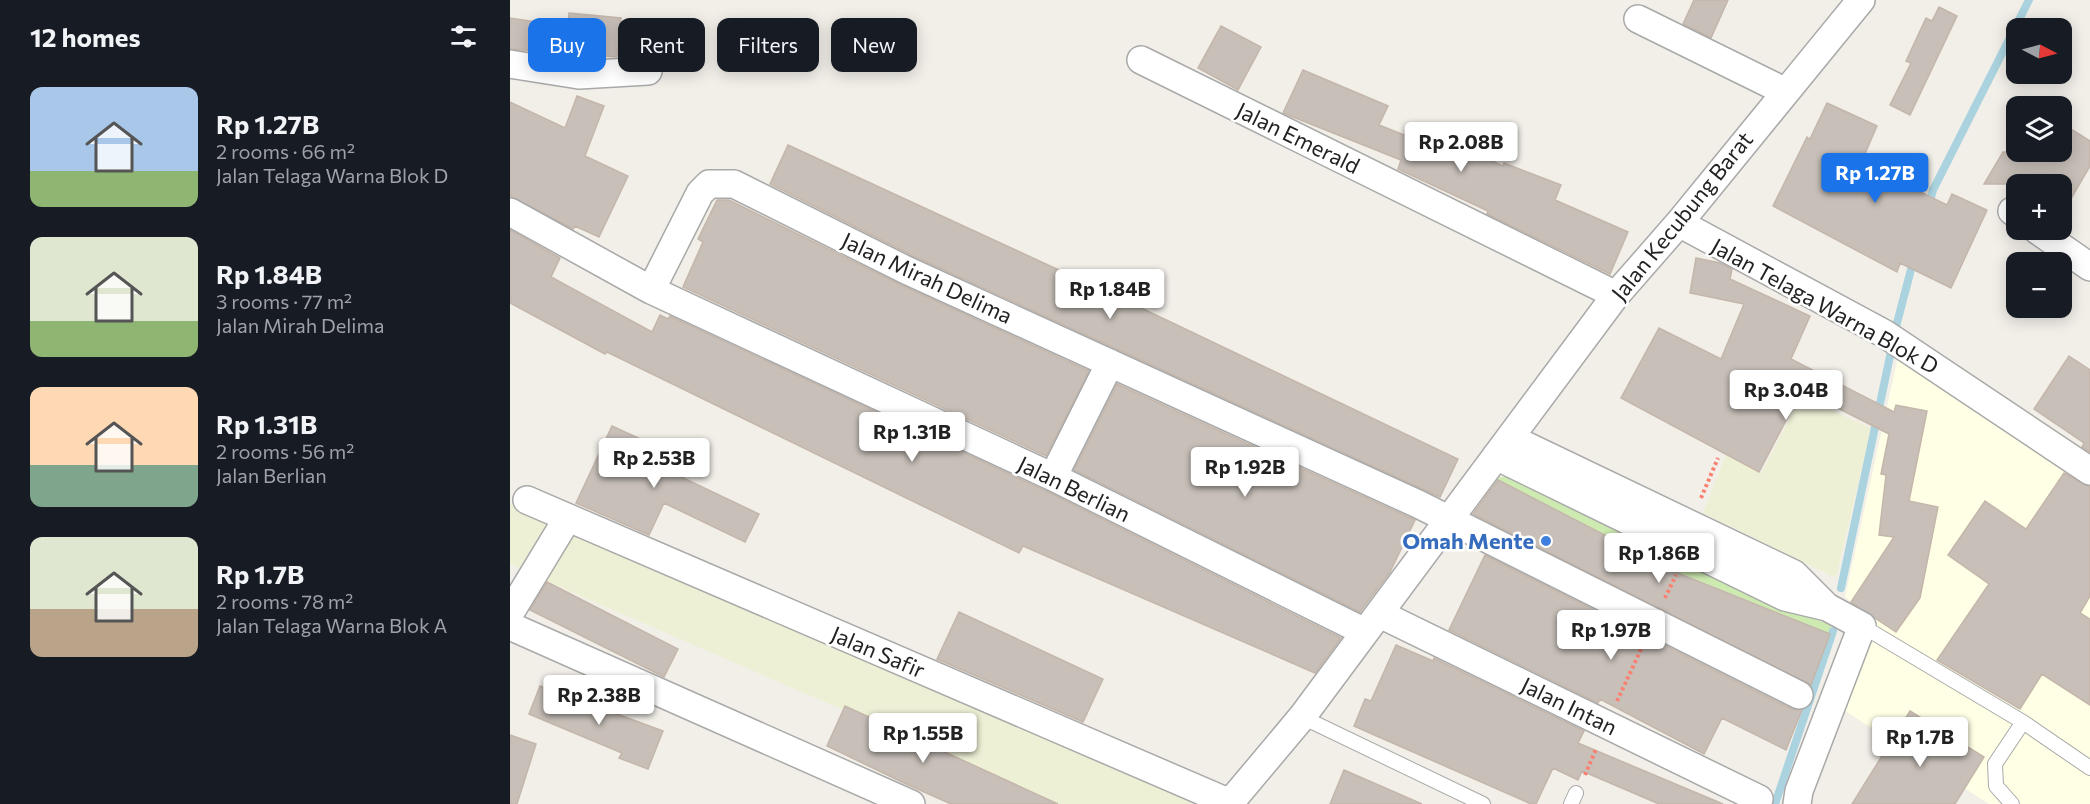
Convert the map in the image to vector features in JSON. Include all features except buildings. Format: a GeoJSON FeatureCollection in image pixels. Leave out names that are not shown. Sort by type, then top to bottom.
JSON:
{"type":"FeatureCollection","features":[{"type":"Feature","properties":{"kind":"street","name":"Jalan Kecubung Barat"},"geometry":{"type":"LineString","coordinates":[[1230,804],[1302,717],[1616,295],[1679,223],[1784,91],[1861,0]]}},
{"type":"Feature","properties":{"kind":"street"},"geometry":{"type":"LineString","coordinates":[[1638,19],[1784,91]]}},
{"type":"Feature","properties":{"kind":"street","name":"Jalan Emerald"},"geometry":{"type":"LineString","coordinates":[[1141,60],[1616,295]]}},
{"type":"Feature","properties":{"kind":"street"},"geometry":{"type":"LineString","coordinates":[[510,64],[579,75],[631,72]]}},
{"type":"Feature","properties":{"kind":"street","name":"Jalan Mirah Delima"},"geometry":{"type":"LineString","coordinates":[[651,290],[700,193],[709,184],[734,184],[906,270],[1449,520],[1799,695]]}},
{"type":"Feature","properties":{"kind":"street","name":"Jalan Berlian"},"geometry":{"type":"LineString","coordinates":[[510,212],[651,290],[1372,623]]}},
{"type":"Feature","properties":{"kind":"street","name":"Jalan Telaga Warna Blok D"},"geometry":{"type":"LineString","coordinates":[[1679,223],[1893,339],[2090,471]]}},
{"type":"Feature","properties":{"kind":"street"},"geometry":{"type":"LineString","coordinates":[[2051,240],[2090,267]]}},
{"type":"Feature","properties":{"kind":"street"},"geometry":{"type":"LineString","coordinates":[[1053,477],[1110,363]]}},
{"type":"Feature","properties":{"kind":"street"},"geometry":{"type":"LineString","coordinates":[[1503,447],[1689,537],[1794,574],[1827,607],[1857,623],[1799,791],[1797,804]]}},
{"type":"Feature","properties":{"kind":"street","name":"Jalan Safir"},"geometry":{"type":"LineString","coordinates":[[527,500],[1230,804]]}},
{"type":"Feature","properties":{"kind":"street"},"geometry":{"type":"LineString","coordinates":[[510,613],[567,519]]}},
{"type":"Feature","properties":{"kind":"street","name":"Jalan Intan"},"geometry":{"type":"LineString","coordinates":[[1372,623],[1607,725],[1759,799]]}},
{"type":"Feature","properties":{"kind":"street"},"geometry":{"type":"LineString","coordinates":[[510,626],[911,804]]}},
{"type":"Feature","properties":{"kind":"lane"},"geometry":{"type":"LineString","coordinates":[[1857,623],[2023,722],[2090,768]]}},
{"type":"Feature","properties":{"kind":"lane"},"geometry":{"type":"LineString","coordinates":[[1302,717],[1483,804]]}},
{"type":"Feature","properties":{"kind":"lane"},"geometry":{"type":"LineString","coordinates":[[2012,804],[1996,786],[1995,764],[2023,722]]}},
{"type":"Feature","properties":{"kind":"path"},"geometry":{"type":"LineString","coordinates":[[1574,799],[1689,537],[1718,458]]}},
{"type":"Feature","properties":{"kind":"shaded area"},"geometry":{"type":"Polygon","coordinates":[[[1898,357],[2090,483],[2090,804],[1989,804],[1839,707],[1873,619],[1845,597],[1898,357]]]}},
{"type":"Feature","properties":{"kind":"shaded area"},"geometry":{"type":"Polygon","coordinates":[[[1801,397],[1871,428],[1836,578],[1703,513],[1726,455],[1761,473],[1801,397]]]}},
{"type":"Feature","properties":{"kind":"shaded area"},"geometry":{"type":"Polygon","coordinates":[[[510,504],[559,526],[529,572],[510,564],[510,504]]]}},
{"type":"Feature","properties":{"kind":"shaded area"},"geometry":{"type":"Polygon","coordinates":[[[572,532],[1197,797],[1191,804],[1060,804],[544,580],[572,532]]]}},
{"type":"Feature","properties":{"kind":"green space"},"geometry":{"type":"Polygon","coordinates":[[[1517,475],[1831,626],[1830,634],[1680,573],[1493,478],[1517,475]]]}},
{"type":"Feature","properties":{"kind":"waterway"},"geometry":{"type":"LineString","coordinates":[[1928,208],[1933,190],[2029,0]]}},
{"type":"Feature","properties":{"kind":"waterway"},"geometry":{"type":"LineString","coordinates":[[1841,588],[1897,323],[1914,258]]}},
{"type":"Feature","properties":{"kind":"waterway"},"geometry":{"type":"LineString","coordinates":[[1775,804],[1833,631]]}},
{"type":"Feature","properties":{"kind":"place","name":"Omah Mente"},"geometry":{"type":"Point","coordinates":[1546,541]}}]}
